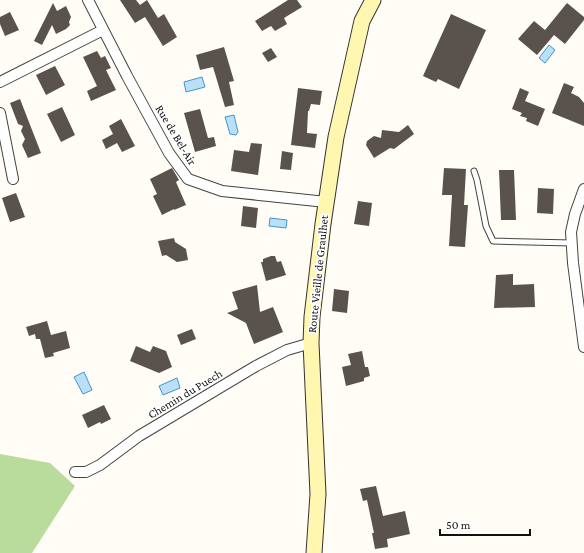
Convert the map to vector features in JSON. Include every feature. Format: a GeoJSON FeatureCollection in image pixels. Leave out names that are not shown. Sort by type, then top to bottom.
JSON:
{"type":"FeatureCollection","features":[{"type":"Feature","properties":{"kind":"main road","name":"Route Vieille de Graulhet"},"geometry":{"type":"LineString","coordinates":[[314,553],[318,494],[311,343],[312,317],[326,202],[336,137],[362,21],[373,0]]}},
{"type":"Feature","properties":{"kind":"street","name":"Rue de Bel-Air"},"geometry":{"type":"LineString","coordinates":[[88,0],[169,153],[188,179],[222,191],[326,202]]}},
{"type":"Feature","properties":{"kind":"street"},"geometry":{"type":"LineString","coordinates":[[0,82],[103,30]]}},
{"type":"Feature","properties":{"kind":"street"},"geometry":{"type":"LineString","coordinates":[[0,113],[13,179]]}},
{"type":"Feature","properties":{"kind":"street"},"geometry":{"type":"LineString","coordinates":[[584,189],[575,214],[571,232],[573,263],[584,347]]}},
{"type":"Feature","properties":{"kind":"street","name":"Chemin du Puech"},"geometry":{"type":"LineString","coordinates":[[75,472],[86,472],[100,465],[139,436],[256,366],[287,350],[311,343]]}},
{"type":"Feature","properties":{"kind":"lane"},"geometry":{"type":"LineString","coordinates":[[474,170],[486,226],[493,241],[572,243]]}},
{"type":"Feature","properties":{"kind":"green space"},"geometry":{"type":"Polygon","coordinates":[[[0,454],[50,463],[75,486],[32,553],[0,553],[0,454]]]}},
{"type":"Feature","properties":{"kind":"water"},"geometry":{"type":"Polygon","coordinates":[[[549,45],[555,50],[545,63],[539,58],[549,45]]]}},
{"type":"Feature","properties":{"kind":"water"},"geometry":{"type":"Polygon","coordinates":[[[202,77],[205,87],[186,92],[184,82],[202,77]]]}},
{"type":"Feature","properties":{"kind":"water"},"geometry":{"type":"Polygon","coordinates":[[[234,115],[238,132],[236,135],[230,134],[225,117],[234,115]]]}},
{"type":"Feature","properties":{"kind":"water"},"geometry":{"type":"Polygon","coordinates":[[[270,218],[287,220],[286,228],[269,226],[270,218]]]}},
{"type":"Feature","properties":{"kind":"water"},"geometry":{"type":"Polygon","coordinates":[[[84,372],[92,390],[83,394],[74,377],[84,372]]]}},
{"type":"Feature","properties":{"kind":"water"},"geometry":{"type":"Polygon","coordinates":[[[177,378],[180,388],[163,395],[159,386],[177,378]]]}},
{"type":"Feature","properties":{"kind":"building"},"geometry":{"type":"Polygon","coordinates":[[[120,0],[136,0],[140,5],[147,0],[158,18],[164,14],[177,37],[163,46],[145,17],[135,23],[120,0]]]}},
{"type":"Feature","properties":{"kind":"building"},"geometry":{"type":"Polygon","coordinates":[[[288,0],[297,0],[302,7],[284,18],[287,24],[275,31],[271,26],[262,31],[255,21],[288,0]]]}},
{"type":"Feature","properties":{"kind":"building"},"geometry":{"type":"Polygon","coordinates":[[[53,3],[57,11],[66,6],[71,17],[69,22],[70,25],[66,29],[56,34],[52,25],[42,45],[34,41],[53,3]]]}},
{"type":"Feature","properties":{"kind":"building"},"geometry":{"type":"Polygon","coordinates":[[[567,3],[584,17],[584,20],[565,44],[554,35],[537,55],[518,39],[534,21],[545,30],[567,3]]]}},
{"type":"Feature","properties":{"kind":"building"},"geometry":{"type":"Polygon","coordinates":[[[10,12],[19,30],[5,36],[0,24],[0,17],[10,12]]]}},
{"type":"Feature","properties":{"kind":"building"},"geometry":{"type":"Polygon","coordinates":[[[451,14],[486,30],[459,89],[438,79],[436,82],[423,76],[451,14]]]}},
{"type":"Feature","properties":{"kind":"building"},"geometry":{"type":"Polygon","coordinates":[[[224,47],[234,81],[229,82],[234,105],[225,107],[213,67],[200,70],[196,55],[224,47]]]}},
{"type":"Feature","properties":{"kind":"building"},"geometry":{"type":"Polygon","coordinates":[[[271,48],[277,57],[268,62],[262,53],[271,48]]]}},
{"type":"Feature","properties":{"kind":"building"},"geometry":{"type":"Polygon","coordinates":[[[97,51],[101,58],[105,56],[111,68],[106,70],[116,90],[91,101],[87,91],[97,86],[83,57],[97,51]]]}},
{"type":"Feature","properties":{"kind":"building"},"geometry":{"type":"Polygon","coordinates":[[[55,66],[65,85],[46,95],[36,75],[55,66]]]}},
{"type":"Feature","properties":{"kind":"building"},"geometry":{"type":"Polygon","coordinates":[[[564,83],[574,87],[571,93],[579,97],[584,103],[584,126],[552,113],[564,83]]]}},
{"type":"Feature","properties":{"kind":"building"},"geometry":{"type":"Polygon","coordinates":[[[298,88],[322,91],[320,105],[311,104],[308,111],[307,133],[317,134],[315,148],[291,145],[298,88]]]}},
{"type":"Feature","properties":{"kind":"building"},"geometry":{"type":"Polygon","coordinates":[[[520,88],[529,92],[525,101],[545,109],[538,126],[526,121],[527,118],[520,116],[522,113],[512,109],[520,88]]]}},
{"type":"Feature","properties":{"kind":"building"},"geometry":{"type":"Polygon","coordinates":[[[20,99],[41,153],[28,158],[22,145],[25,139],[21,131],[23,126],[18,124],[10,103],[20,99]]]}},
{"type":"Feature","properties":{"kind":"building"},"geometry":{"type":"Polygon","coordinates":[[[62,107],[75,135],[61,142],[47,114],[62,107]]]}},
{"type":"Feature","properties":{"kind":"building"},"geometry":{"type":"Polygon","coordinates":[[[200,109],[208,138],[214,137],[216,146],[195,152],[184,113],[200,109]]]}},
{"type":"Feature","properties":{"kind":"building"},"geometry":{"type":"Polygon","coordinates":[[[121,119],[135,146],[122,152],[117,143],[106,149],[102,140],[113,134],[109,126],[121,119]]]}},
{"type":"Feature","properties":{"kind":"building"},"geometry":{"type":"Polygon","coordinates":[[[408,125],[414,134],[394,149],[390,148],[374,158],[366,145],[367,141],[374,136],[381,138],[382,130],[399,132],[408,125]]]}},
{"type":"Feature","properties":{"kind":"building"},"geometry":{"type":"Polygon","coordinates":[[[251,143],[262,144],[258,175],[231,171],[234,150],[249,152],[251,143]]]}},
{"type":"Feature","properties":{"kind":"building"},"geometry":{"type":"Polygon","coordinates":[[[282,151],[293,153],[291,170],[280,169],[282,151]]]}},
{"type":"Feature","properties":{"kind":"building"},"geometry":{"type":"Polygon","coordinates":[[[172,168],[179,180],[176,182],[186,205],[162,215],[153,196],[157,194],[150,179],[172,168]]]}},
{"type":"Feature","properties":{"kind":"building"},"geometry":{"type":"Polygon","coordinates":[[[444,168],[466,169],[464,205],[468,205],[465,247],[449,246],[452,195],[442,195],[444,168]]]}},
{"type":"Feature","properties":{"kind":"building"},"geometry":{"type":"Polygon","coordinates":[[[499,170],[514,170],[516,220],[501,220],[499,170]]]}},
{"type":"Feature","properties":{"kind":"building"},"geometry":{"type":"Polygon","coordinates":[[[538,188],[554,189],[553,214],[537,213],[538,188]]]}},
{"type":"Feature","properties":{"kind":"building"},"geometry":{"type":"Polygon","coordinates":[[[16,193],[25,217],[10,222],[2,198],[16,193]]]}},
{"type":"Feature","properties":{"kind":"building"},"geometry":{"type":"Polygon","coordinates":[[[358,201],[372,203],[369,226],[354,224],[358,201]]]}},
{"type":"Feature","properties":{"kind":"building"},"geometry":{"type":"Polygon","coordinates":[[[243,206],[258,208],[256,228],[241,226],[243,206]]]}},
{"type":"Feature","properties":{"kind":"building"},"geometry":{"type":"Polygon","coordinates":[[[174,238],[175,242],[186,249],[188,260],[177,262],[166,255],[162,256],[158,241],[174,238]]]}},
{"type":"Feature","properties":{"kind":"building"},"geometry":{"type":"Polygon","coordinates":[[[275,256],[277,262],[281,261],[286,275],[266,281],[261,262],[263,262],[263,259],[275,256]]]}},
{"type":"Feature","properties":{"kind":"building"},"geometry":{"type":"Polygon","coordinates":[[[513,274],[513,285],[534,284],[535,307],[494,308],[496,275],[513,274]]]}},
{"type":"Feature","properties":{"kind":"building"},"geometry":{"type":"Polygon","coordinates":[[[257,285],[260,312],[273,307],[283,332],[254,344],[246,323],[227,313],[238,309],[232,292],[257,285]]]}},
{"type":"Feature","properties":{"kind":"building"},"geometry":{"type":"Polygon","coordinates":[[[334,289],[349,291],[347,313],[332,311],[334,289]]]}},
{"type":"Feature","properties":{"kind":"building"},"geometry":{"type":"Polygon","coordinates":[[[47,321],[51,335],[66,331],[70,348],[53,353],[54,356],[45,358],[40,339],[36,339],[35,334],[29,336],[26,327],[47,321]]]}},
{"type":"Feature","properties":{"kind":"building"},"geometry":{"type":"Polygon","coordinates":[[[192,329],[196,339],[181,345],[177,335],[192,329]]]}},
{"type":"Feature","properties":{"kind":"building"},"geometry":{"type":"Polygon","coordinates":[[[136,346],[150,352],[153,346],[166,351],[172,367],[159,373],[130,361],[136,346]]]}},
{"type":"Feature","properties":{"kind":"building"},"geometry":{"type":"Polygon","coordinates":[[[362,351],[365,367],[368,367],[370,376],[364,378],[364,381],[346,386],[342,367],[351,365],[348,354],[362,351]]]}},
{"type":"Feature","properties":{"kind":"building"},"geometry":{"type":"Polygon","coordinates":[[[104,405],[111,419],[101,424],[100,422],[88,428],[82,415],[104,405]]]}},
{"type":"Feature","properties":{"kind":"building"},"geometry":{"type":"Polygon","coordinates":[[[376,486],[383,516],[405,511],[410,534],[387,539],[388,547],[375,549],[372,533],[374,533],[367,500],[363,501],[360,489],[376,486]]]}}]}
